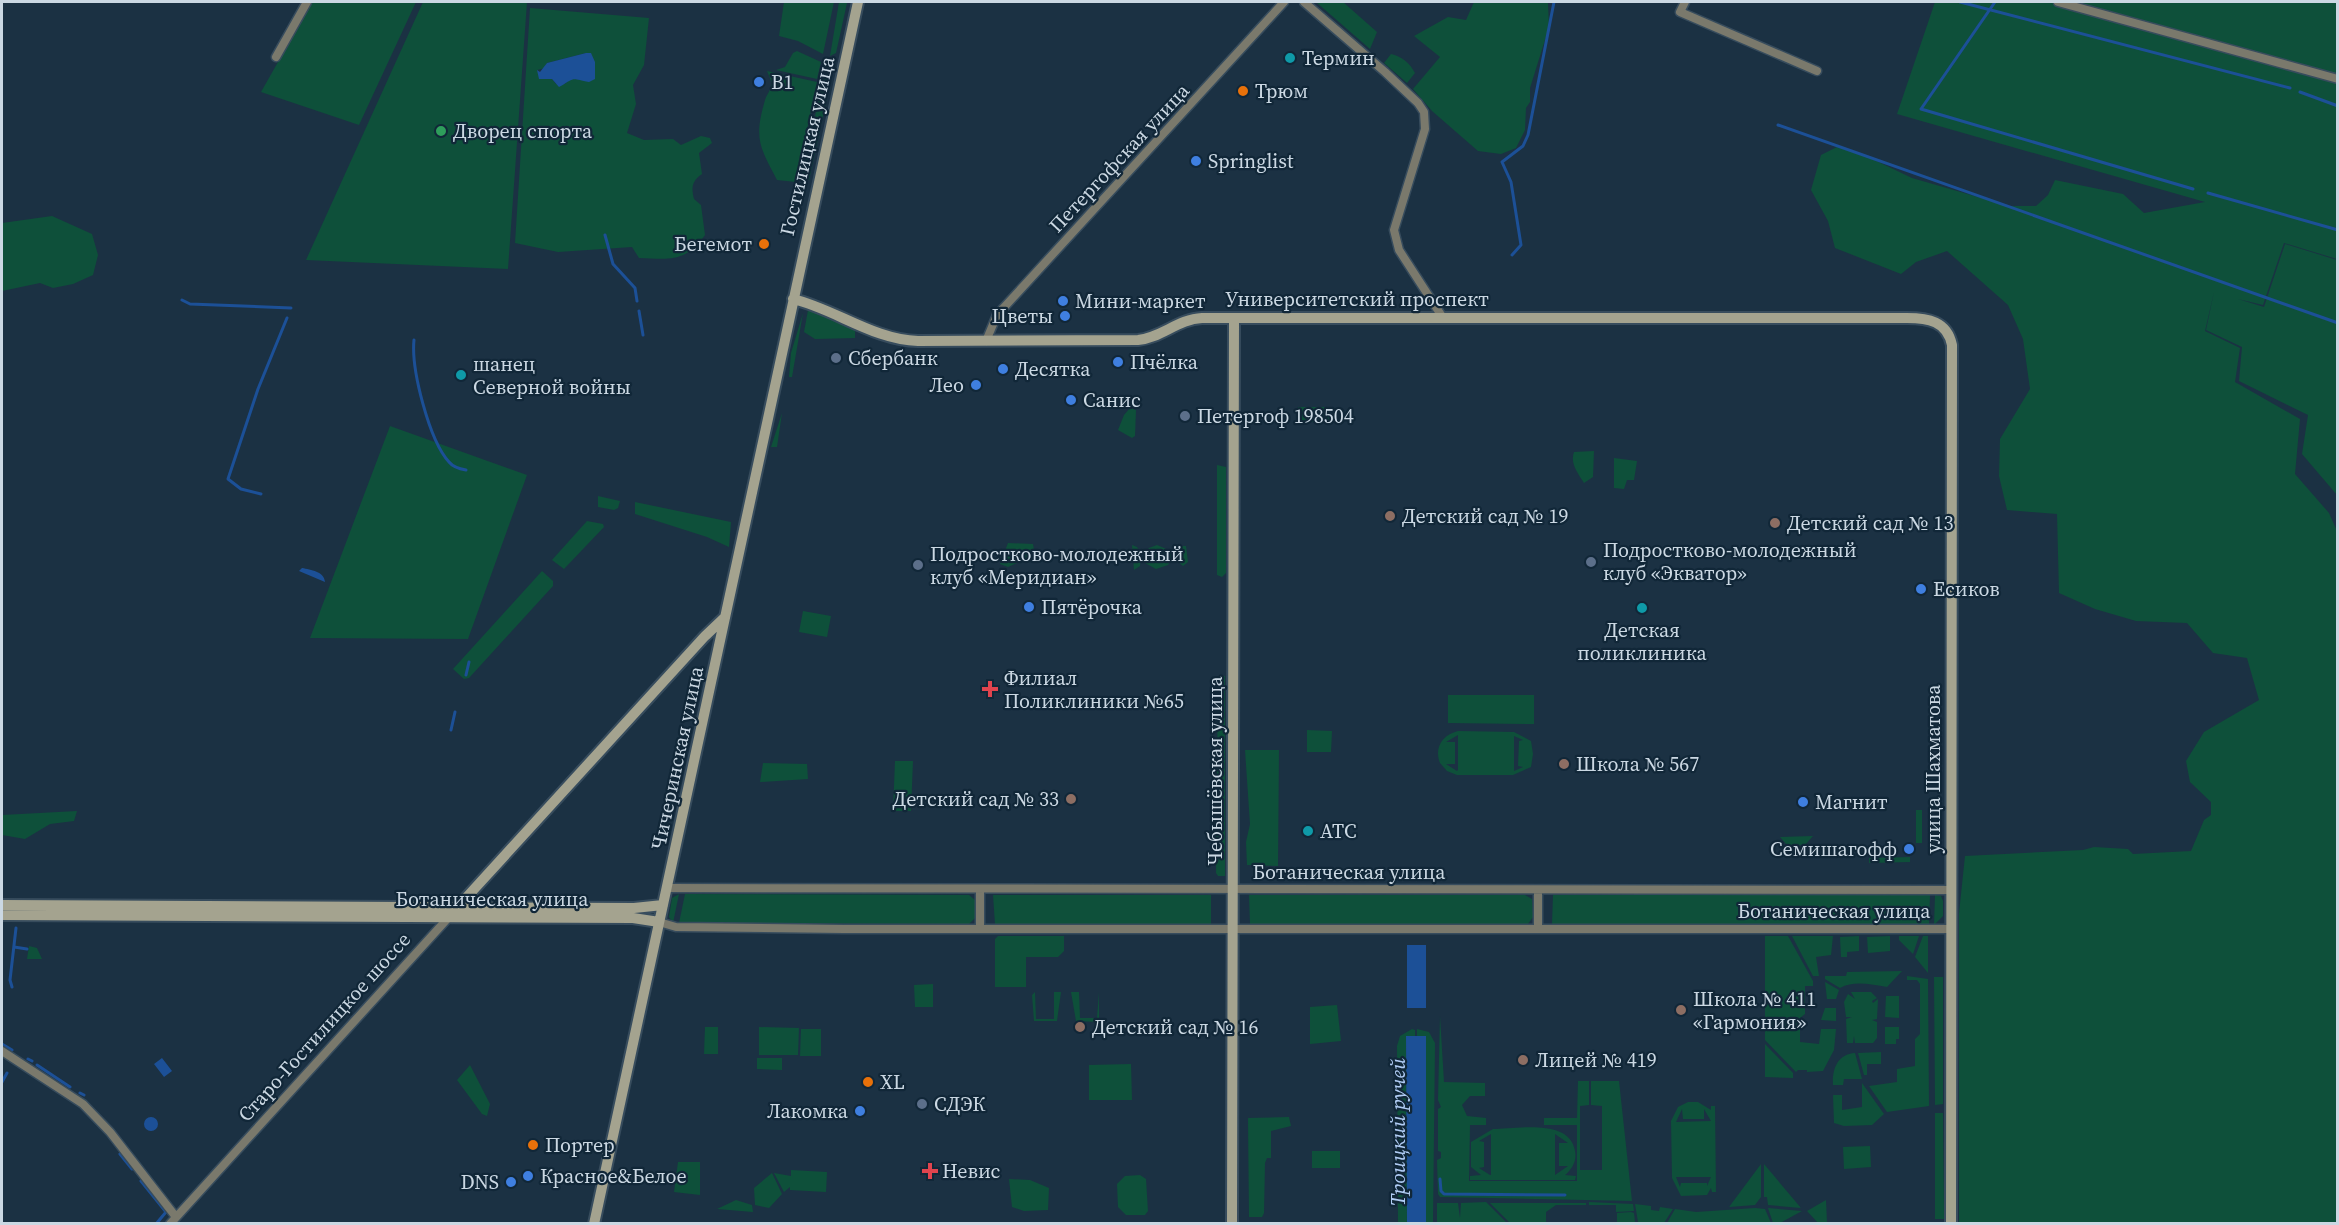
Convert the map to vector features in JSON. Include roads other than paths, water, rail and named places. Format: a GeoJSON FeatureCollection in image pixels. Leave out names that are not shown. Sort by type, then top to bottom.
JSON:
{"type":"FeatureCollection","features":[{"type":"Feature","properties":{"kind":"street"},"geometry":{"type":"LineString","coordinates":[[276,57],[307,2]]}},
{"type":"Feature","properties":{"kind":"street","name":"Гостилицкая улица"},"geometry":{"type":"LineString","coordinates":[[792,299],[858,2]]}},
{"type":"Feature","properties":{"kind":"street","name":"Петергофская улица"},"geometry":{"type":"LineString","coordinates":[[986,341],[997,315],[1284,2]]}},
{"type":"Feature","properties":{"kind":"street"},"geometry":{"type":"LineString","coordinates":[[1304,2],[1385,72],[1418,103],[1424,112],[1425,129],[1394,230],[1399,250],[1443,318]]}},
{"type":"Feature","properties":{"kind":"street"},"geometry":{"type":"LineString","coordinates":[[1685,2],[1680,12],[1817,71]]}},
{"type":"Feature","properties":{"kind":"street"},"geometry":{"type":"LineString","coordinates":[[2058,2],[2337,79]]}},
{"type":"Feature","properties":{"kind":"street","name":"Университетский проспект"},"geometry":{"type":"LineString","coordinates":[[792,299],[811,303],[899,339],[986,341],[1138,340],[1153,338],[1193,319],[1234,318],[1907,318],[1934,321]]}},
{"type":"Feature","properties":{"kind":"street","name":"Чичеринская улица"},"geometry":{"type":"LineString","coordinates":[[594,1224],[775,395],[792,299]]}},
{"type":"Feature","properties":{"kind":"street","name":"Чебышёвская улица"},"geometry":{"type":"LineString","coordinates":[[1232,1224],[1234,318]]}},
{"type":"Feature","properties":{"kind":"street","name":"улица Шахматова"},"geometry":{"type":"LineString","coordinates":[[1934,321],[1946,330],[1952,345],[1951,1224]]}},
{"type":"Feature","properties":{"kind":"street","name":"Старо-Гостилицкое шоссе"},"geometry":{"type":"LineString","coordinates":[[173,1220],[705,636],[726,617]]}},
{"type":"Feature","properties":{"kind":"street","name":"Ботаническая улица"},"geometry":{"type":"LineString","coordinates":[[667,888],[1951,891]]}},
{"type":"Feature","properties":{"kind":"street"},"geometry":{"type":"LineString","coordinates":[[980,890],[980,929]]}},
{"type":"Feature","properties":{"kind":"street"},"geometry":{"type":"LineString","coordinates":[[1538,891],[1538,928]]}},
{"type":"Feature","properties":{"kind":"street","name":"Ботаническая улица"},"geometry":{"type":"LineString","coordinates":[[2,905],[458,907],[663,905]]}},
{"type":"Feature","properties":{"kind":"street","name":"Ботаническая улица"},"geometry":{"type":"LineString","coordinates":[[2,915],[633,918],[676,927],[1951,929]]}},
{"type":"Feature","properties":{"kind":"street"},"geometry":{"type":"LineString","coordinates":[[2,1051],[82,1104],[116,1140],[173,1220]]}},
{"type":"Feature","properties":{"kind":"water"},"geometry":{"type":"Polygon","coordinates":[[[591,53],[595,62],[595,79],[589,82],[573,79],[559,87],[552,79],[539,79],[537,70],[540,72],[547,63],[591,53]]]}},
{"type":"Feature","properties":{"kind":"water"},"geometry":{"type":"Polygon","coordinates":[[[302,568],[320,573],[325,582],[299,571],[302,568]]]}},
{"type":"Feature","properties":{"kind":"water","name":"Троицкий ручей"},"geometry":{"type":"Polygon","coordinates":[[[1407,945],[1426,945],[1426,1008],[1407,1008],[1407,945]]]}},
{"type":"Feature","properties":{"kind":"water","name":"Троицкий ручей"},"geometry":{"type":"Polygon","coordinates":[[[1406,1036],[1426,1036],[1426,1223],[1407,1223],[1406,1036]]]}},
{"type":"Feature","properties":{"kind":"water"},"geometry":{"type":"Polygon","coordinates":[[[162,1058],[172,1071],[164,1077],[154,1064],[162,1058]]]}},
{"type":"Feature","properties":{"kind":"water"},"geometry":{"type":"Polygon","coordinates":[[[148,1117],[154,1117],[158,1124],[154,1131],[148,1131],[144,1127],[144,1121],[148,1117]]]}},
{"type":"Feature","properties":{"kind":"waterway","name":"Троицкий ручей"},"geometry":{"type":"LineString","coordinates":[[1512,255],[1521,245],[1511,182],[1502,162],[1523,146],[1528,135],[1554,2]]}},
{"type":"Feature","properties":{"kind":"waterway"},"geometry":{"type":"LineString","coordinates":[[1960,2],[2290,88]]}},
{"type":"Feature","properties":{"kind":"waterway"},"geometry":{"type":"LineString","coordinates":[[1995,2],[1921,109],[2193,189]]}},
{"type":"Feature","properties":{"kind":"waterway"},"geometry":{"type":"LineString","coordinates":[[2300,92],[2338,106]]}},
{"type":"Feature","properties":{"kind":"waterway"},"geometry":{"type":"LineString","coordinates":[[1778,125],[2338,323]]}},
{"type":"Feature","properties":{"kind":"waterway"},"geometry":{"type":"LineString","coordinates":[[2208,193],[2338,230]]}},
{"type":"Feature","properties":{"kind":"waterway"},"geometry":{"type":"LineString","coordinates":[[605,235],[613,264],[635,288],[637,301]]}},
{"type":"Feature","properties":{"kind":"waterway"},"geometry":{"type":"LineString","coordinates":[[182,300],[190,304],[291,308]]}},
{"type":"Feature","properties":{"kind":"waterway"},"geometry":{"type":"LineString","coordinates":[[639,311],[643,335]]}},
{"type":"Feature","properties":{"kind":"waterway"},"geometry":{"type":"LineString","coordinates":[[261,494],[241,489],[228,479],[258,389],[287,318]]}},
{"type":"Feature","properties":{"kind":"waterway"},"geometry":{"type":"LineString","coordinates":[[414,340],[418,386],[428,421],[442,452],[451,464],[466,470]]}},
{"type":"Feature","properties":{"kind":"waterway"},"geometry":{"type":"LineString","coordinates":[[466,675],[469,662]]}},
{"type":"Feature","properties":{"kind":"waterway"},"geometry":{"type":"LineString","coordinates":[[451,730],[455,712]]}},
{"type":"Feature","properties":{"kind":"waterway"},"geometry":{"type":"LineString","coordinates":[[12,987],[10,980],[16,928]]}},
{"type":"Feature","properties":{"kind":"waterway"},"geometry":{"type":"LineString","coordinates":[[14,947],[27,949]]}},
{"type":"Feature","properties":{"kind":"waterway"},"geometry":{"type":"LineString","coordinates":[[2,1044],[12,1050]]}},
{"type":"Feature","properties":{"kind":"waterway"},"geometry":{"type":"LineString","coordinates":[[28,1059],[32,1061]]}},
{"type":"Feature","properties":{"kind":"waterway"},"geometry":{"type":"LineString","coordinates":[[37,1065],[70,1087]]}},
{"type":"Feature","properties":{"kind":"waterway"},"geometry":{"type":"LineString","coordinates":[[2,1082],[7,1073]]}},
{"type":"Feature","properties":{"kind":"waterway"},"geometry":{"type":"LineString","coordinates":[[80,1093],[84,1095]]}},
{"type":"Feature","properties":{"kind":"waterway"},"geometry":{"type":"LineString","coordinates":[[120,1154],[132,1169]]}},
{"type":"Feature","properties":{"kind":"waterway"},"geometry":{"type":"LineString","coordinates":[[1440,1179],[1441,1191],[1444,1194],[1565,1195]]}},
{"type":"Feature","properties":{"kind":"waterway"},"geometry":{"type":"LineString","coordinates":[[141,1181],[166,1212],[156,1224]]}},
{"type":"Feature","properties":{"kind":"place","name":"Термин"},"geometry":{"type":"Point","coordinates":[1290,58]}},
{"type":"Feature","properties":{"kind":"place","name":"В1"},"geometry":{"type":"Point","coordinates":[759,82]}},
{"type":"Feature","properties":{"kind":"place","name":"Трюм"},"geometry":{"type":"Point","coordinates":[1243,91]}},
{"type":"Feature","properties":{"kind":"place","name":"Дворец спорта"},"geometry":{"type":"Point","coordinates":[441,131]}},
{"type":"Feature","properties":{"kind":"place","name":"Springlist"},"geometry":{"type":"Point","coordinates":[1196,161]}},
{"type":"Feature","properties":{"kind":"place","name":"Бегемот"},"geometry":{"type":"Point","coordinates":[764,244]}},
{"type":"Feature","properties":{"kind":"place","name":"Мини-маркет"},"geometry":{"type":"Point","coordinates":[1063,301]}},
{"type":"Feature","properties":{"kind":"place","name":"Цветы"},"geometry":{"type":"Point","coordinates":[1065,316]}},
{"type":"Feature","properties":{"kind":"place","name":"Сбербанк"},"geometry":{"type":"Point","coordinates":[836,358]}},
{"type":"Feature","properties":{"kind":"place","name":"Пчёлка"},"geometry":{"type":"Point","coordinates":[1118,362]}},
{"type":"Feature","properties":{"kind":"place","name":"Десятка"},"geometry":{"type":"Point","coordinates":[1003,369]}},
{"type":"Feature","properties":{"kind":"place","name":"шанец Северной войны"},"geometry":{"type":"Point","coordinates":[461,375]}},
{"type":"Feature","properties":{"kind":"place","name":"Лео"},"geometry":{"type":"Point","coordinates":[976,385]}},
{"type":"Feature","properties":{"kind":"place","name":"Санис"},"geometry":{"type":"Point","coordinates":[1071,400]}},
{"type":"Feature","properties":{"kind":"place","name":"Петергоф 198504"},"geometry":{"type":"Point","coordinates":[1185,416]}},
{"type":"Feature","properties":{"kind":"place","name":"Детский сад № 19"},"geometry":{"type":"Point","coordinates":[1390,516]}},
{"type":"Feature","properties":{"kind":"place","name":"Детский сад № 13"},"geometry":{"type":"Point","coordinates":[1775,523]}},
{"type":"Feature","properties":{"kind":"place","name":"Подростково-молодежный клуб «Экватор»"},"geometry":{"type":"Point","coordinates":[1591,562]}},
{"type":"Feature","properties":{"kind":"place","name":"Подростково-молодежный клуб «Меридиан»"},"geometry":{"type":"Point","coordinates":[918,565]}},
{"type":"Feature","properties":{"kind":"place","name":"Есиков"},"geometry":{"type":"Point","coordinates":[1921,589]}},
{"type":"Feature","properties":{"kind":"place","name":"Пятёрочка"},"geometry":{"type":"Point","coordinates":[1029,607]}},
{"type":"Feature","properties":{"kind":"place","name":"Детская поликлиника"},"geometry":{"type":"Point","coordinates":[1642,608]}},
{"type":"Feature","properties":{"kind":"place","name":"Филиал Поликлиники №65"},"geometry":{"type":"Point","coordinates":[990,689]}},
{"type":"Feature","properties":{"kind":"place","name":"Школа № 567"},"geometry":{"type":"Point","coordinates":[1564,764]}},
{"type":"Feature","properties":{"kind":"place","name":"Детский сад № 33"},"geometry":{"type":"Point","coordinates":[1071,799]}},
{"type":"Feature","properties":{"kind":"place","name":"Магнит"},"geometry":{"type":"Point","coordinates":[1803,802]}},
{"type":"Feature","properties":{"kind":"place","name":"АТС"},"geometry":{"type":"Point","coordinates":[1308,831]}},
{"type":"Feature","properties":{"kind":"place","name":"Семишагофф"},"geometry":{"type":"Point","coordinates":[1909,849]}},
{"type":"Feature","properties":{"kind":"place","name":"Школа № 411 «Гармония»"},"geometry":{"type":"Point","coordinates":[1681,1010]}},
{"type":"Feature","properties":{"kind":"place","name":"Детский сад № 16"},"geometry":{"type":"Point","coordinates":[1080,1027]}},
{"type":"Feature","properties":{"kind":"place","name":"Лицей № 419"},"geometry":{"type":"Point","coordinates":[1523,1060]}},
{"type":"Feature","properties":{"kind":"place","name":"XL"},"geometry":{"type":"Point","coordinates":[868,1082]}},
{"type":"Feature","properties":{"kind":"place","name":"СДЭК"},"geometry":{"type":"Point","coordinates":[922,1104]}},
{"type":"Feature","properties":{"kind":"place","name":"Лакомка"},"geometry":{"type":"Point","coordinates":[860,1111]}},
{"type":"Feature","properties":{"kind":"place","name":"Портер"},"geometry":{"type":"Point","coordinates":[533,1145]}},
{"type":"Feature","properties":{"kind":"place","name":"Невис"},"geometry":{"type":"Point","coordinates":[930,1171]}},
{"type":"Feature","properties":{"kind":"place","name":"Красное&Белое"},"geometry":{"type":"Point","coordinates":[528,1176]}},
{"type":"Feature","properties":{"kind":"place","name":"DNS"},"geometry":{"type":"Point","coordinates":[511,1182]}}]}
